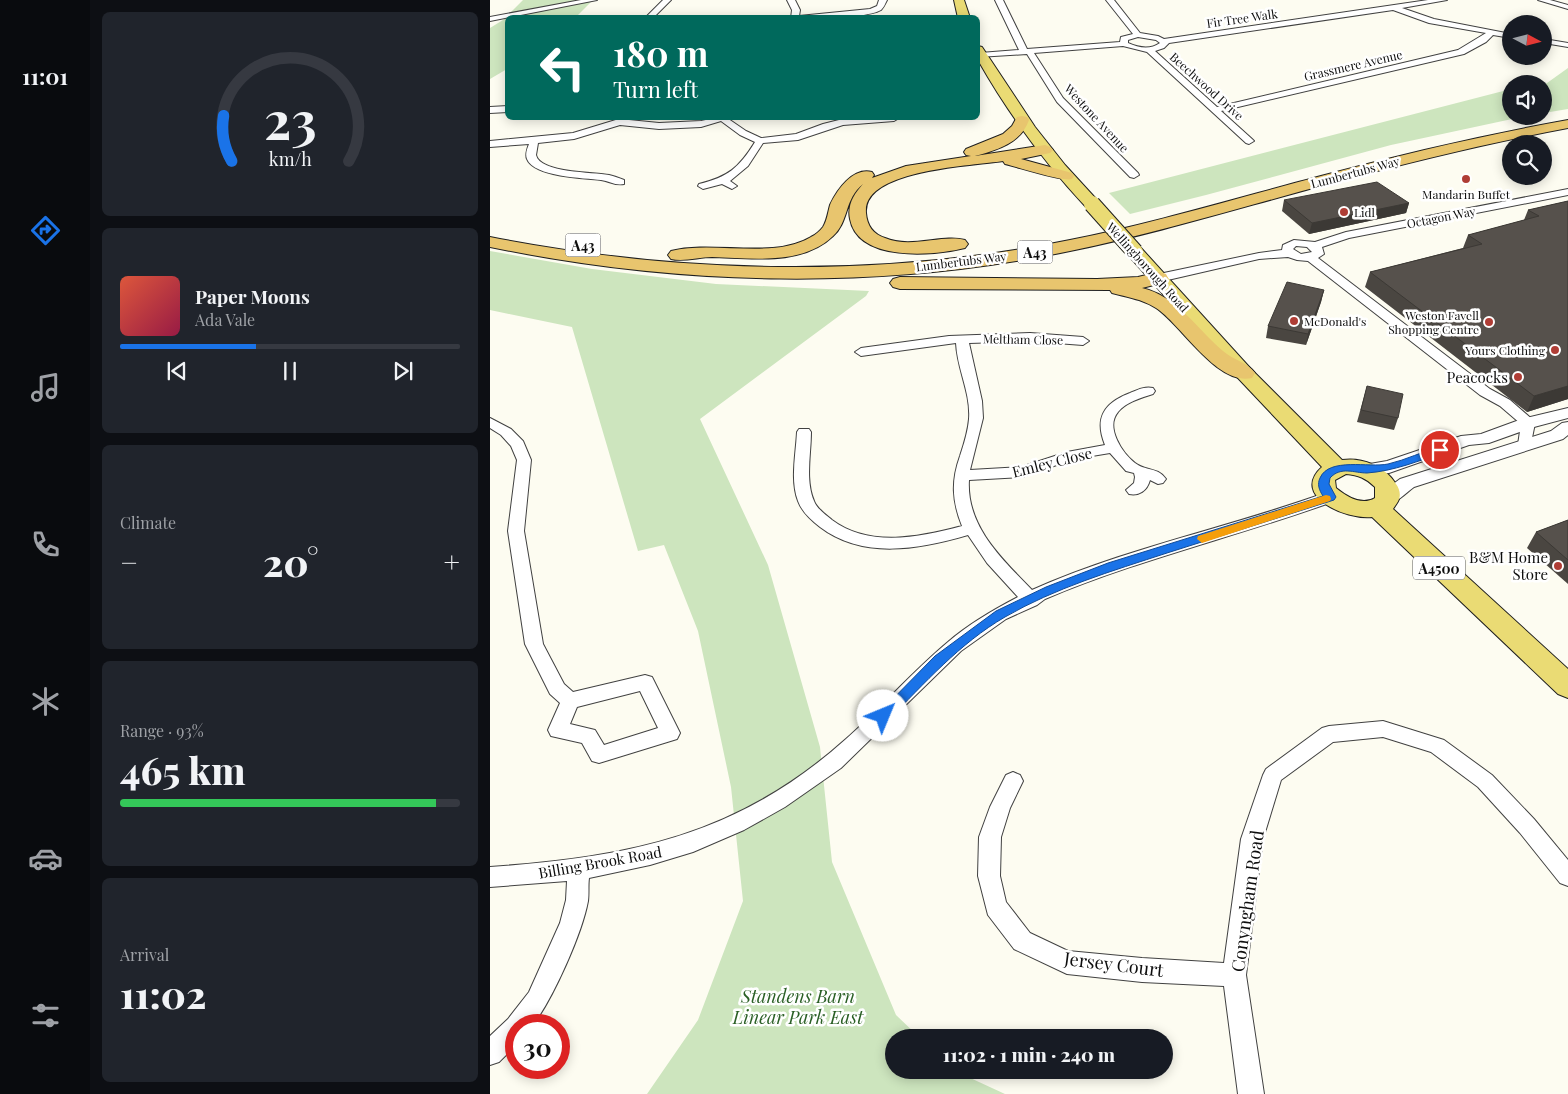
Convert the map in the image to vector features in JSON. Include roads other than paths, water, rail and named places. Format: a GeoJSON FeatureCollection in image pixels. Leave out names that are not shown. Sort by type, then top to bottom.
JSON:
{"type":"FeatureCollection","features":[{"type":"Feature","properties":{"kind":"highway","name":"Lumbertubs Way"},"geometry":{"type":"LineString","coordinates":[[490,242],[606,263],[792,260],[894,256],[979,247],[1049,237],[1152,215],[1395,150],[1568,114]]}},
{"type":"Feature","properties":{"kind":"highway"},"geometry":{"type":"LineString","coordinates":[[956,156],[995,144],[1017,129],[1022,120]]}},
{"type":"Feature","properties":{"kind":"highway","name":"Lumbertubs Way"},"geometry":{"type":"LineString","coordinates":[[490,226],[723,272],[837,272],[952,263],[1090,242],[1426,154],[1568,124]]}},
{"type":"Feature","properties":{"kind":"highway"},"geometry":{"type":"LineString","coordinates":[[673,262],[710,252],[778,252],[799,248],[816,241],[831,229],[841,199],[851,185],[868,174],[892,166],[956,156],[1043,148]]}},
{"type":"Feature","properties":{"kind":"highway"},"geometry":{"type":"LineString","coordinates":[[973,243],[905,247],[873,240],[862,233],[858,225],[858,207],[865,191],[889,176],[907,171],[987,159],[1043,148]]}},
{"type":"Feature","properties":{"kind":"highway"},"geometry":{"type":"LineString","coordinates":[[987,159],[1024,163],[1066,176]]}},
{"type":"Feature","properties":{"kind":"highway"},"geometry":{"type":"LineString","coordinates":[[1000,240],[1049,237]]}},
{"type":"Feature","properties":{"kind":"highway"},"geometry":{"type":"LineString","coordinates":[[673,262],[744,278],[800,280],[1097,286],[1138,283],[1159,278]]}},
{"type":"Feature","properties":{"kind":"highway"},"geometry":{"type":"LineString","coordinates":[[1097,286],[1132,290],[1164,304],[1217,357],[1244,373]]}},
{"type":"Feature","properties":{"kind":"main road"},"geometry":{"type":"LineString","coordinates":[[959,0],[963,15]]}},
{"type":"Feature","properties":{"kind":"main road","name":"Wellingborough Road"},"geometry":{"type":"LineString","coordinates":[[980,54],[1022,120],[1066,176],[1244,373],[1337,469]]}},
{"type":"Feature","properties":{"kind":"main road"},"geometry":{"type":"LineString","coordinates":[[1350,467],[1376,475],[1384,482],[1388,490],[1382,503],[1362,510],[1350,508],[1330,497],[1323,484],[1325,477],[1337,469],[1350,467]]}},
{"type":"Feature","properties":{"kind":"main road","name":"A4500"},"geometry":{"type":"LineString","coordinates":[[1382,503],[1568,686]]}},
{"type":"Feature","properties":{"kind":"street"},"geometry":{"type":"LineString","coordinates":[[512,15],[593,0]]}},
{"type":"Feature","properties":{"kind":"street"},"geometry":{"type":"LineString","coordinates":[[656,0],[668,0]]}},
{"type":"Feature","properties":{"kind":"street"},"geometry":{"type":"LineString","coordinates":[[651,15],[668,0]]}},
{"type":"Feature","properties":{"kind":"street"},"geometry":{"type":"LineString","coordinates":[[790,0],[796,10],[795,15]]}},
{"type":"Feature","properties":{"kind":"street"},"geometry":{"type":"LineString","coordinates":[[830,15],[871,11],[880,8],[883,0]]}},
{"type":"Feature","properties":{"kind":"street","name":"Westone Avenue"},"geometry":{"type":"LineString","coordinates":[[998,0],[1026,51],[1060,100],[1134,175]]}},
{"type":"Feature","properties":{"kind":"street"},"geometry":{"type":"LineString","coordinates":[[1111,0],[1138,35]]}},
{"type":"Feature","properties":{"kind":"street","name":"Fir Tree Walk"},"geometry":{"type":"LineString","coordinates":[[1164,40],[1443,0]]}},
{"type":"Feature","properties":{"kind":"street"},"geometry":{"type":"LineString","coordinates":[[1542,0],[1568,6]]}},
{"type":"Feature","properties":{"kind":"street"},"geometry":{"type":"LineString","coordinates":[[1393,7],[1432,21],[1502,34]]}},
{"type":"Feature","properties":{"kind":"street"},"geometry":{"type":"LineString","coordinates":[[871,11],[879,15]]}},
{"type":"Feature","properties":{"kind":"street"},"geometry":{"type":"LineString","coordinates":[[490,19],[505,16]]}},
{"type":"Feature","properties":{"kind":"street","name":"Grassmere Avenue"},"geometry":{"type":"LineString","coordinates":[[1215,110],[1461,52],[1483,40],[1492,32]]}},
{"type":"Feature","properties":{"kind":"street"},"geometry":{"type":"LineString","coordinates":[[980,52],[1026,51],[1124,44],[1136,49],[1149,50],[1164,46],[1164,40],[1152,36],[1138,35],[1124,39],[1124,44]]}},
{"type":"Feature","properties":{"kind":"street"},"geometry":{"type":"LineString","coordinates":[[1552,42],[1568,45]]}},
{"type":"Feature","properties":{"kind":"street","name":"Beechwood Drive"},"geometry":{"type":"LineString","coordinates":[[1149,50],[1249,141]]}},
{"type":"Feature","properties":{"kind":"street"},"geometry":{"type":"LineString","coordinates":[[490,110],[505,109]]}},
{"type":"Feature","properties":{"kind":"street"},"geometry":{"type":"LineString","coordinates":[[490,144],[574,136],[617,120],[659,126],[701,124],[715,120]]}},
{"type":"Feature","properties":{"kind":"street"},"geometry":{"type":"LineString","coordinates":[[725,120],[743,133],[760,141],[798,137],[826,126],[869,120]]}},
{"type":"Feature","properties":{"kind":"street"},"geometry":{"type":"LineString","coordinates":[[534,141],[531,154],[532,160],[538,167],[586,178],[620,182]]}},
{"type":"Feature","properties":{"kind":"street"},"geometry":{"type":"LineString","coordinates":[[703,186],[728,184],[749,160],[760,141]]}},
{"type":"Feature","properties":{"kind":"street","name":"Octagon Way"},"geometry":{"type":"LineString","coordinates":[[1312,252],[1346,235],[1568,192]]}},
{"type":"Feature","properties":{"kind":"street"},"geometry":{"type":"LineString","coordinates":[[1159,278],[1259,256],[1289,253],[1287,247],[1294,243],[1312,252],[1377,310],[1400,324],[1485,392],[1505,403],[1528,424]]}},
{"type":"Feature","properties":{"kind":"street","name":"Meltham Close"},"geometry":{"type":"LineString","coordinates":[[861,352],[900,348],[928,341],[962,339],[1030,337],[1083,342]]}},
{"type":"Feature","properties":{"kind":"street","name":"Meltham Close"},"geometry":{"type":"LineString","coordinates":[[962,339],[962,352],[974,390],[976,410],[976,425],[961,475],[962,496],[971,529],[1031,600]]}},
{"type":"Feature","properties":{"kind":"street","name":"Emley Close"},"geometry":{"type":"LineString","coordinates":[[1148,391],[1128,397],[1115,406],[1108,416],[1106,428],[1113,448],[1131,468],[1148,472],[1158,479]]}},
{"type":"Feature","properties":{"kind":"street"},"geometry":{"type":"LineString","coordinates":[[1364,470],[1389,467],[1467,440],[1488,438],[1568,413]]}},
{"type":"Feature","properties":{"kind":"street"},"geometry":{"type":"LineString","coordinates":[[490,422],[506,432],[518,444],[524,460],[516,531],[534,644],[557,689],[570,702]]}},
{"type":"Feature","properties":{"kind":"street"},"geometry":{"type":"LineString","coordinates":[[1525,445],[1528,424]]}},
{"type":"Feature","properties":{"kind":"street"},"geometry":{"type":"LineString","coordinates":[[1382,503],[1408,483],[1557,435],[1568,427]]}},
{"type":"Feature","properties":{"kind":"street"},"geometry":{"type":"LineString","coordinates":[[804,432],[804,486],[806,500],[811,510],[828,526],[867,542],[889,544],[941,538],[971,529]]}},
{"type":"Feature","properties":{"kind":"street","name":"Emley Close"},"geometry":{"type":"LineString","coordinates":[[961,475],[1022,472],[1072,455],[1113,448]]}},
{"type":"Feature","properties":{"kind":"street"},"geometry":{"type":"LineString","coordinates":[[1134,490],[1141,484],[1143,477],[1140,471]]}},
{"type":"Feature","properties":{"kind":"street","name":"Billing Brook Road"},"geometry":{"type":"LineString","coordinates":[[490,877],[578,869],[672,849],[717,831],[760,810],[800,787],[834,761],[940,660],[962,641],[1000,614],[1069,582],[1112,566],[1330,497]]}},
{"type":"Feature","properties":{"kind":"street"},"geometry":{"type":"LineString","coordinates":[[645,682],[670,733],[599,755],[588,736],[558,730],[570,702],[645,682]]}},
{"type":"Feature","properties":{"kind":"street","name":"Conyngham Road"},"geometry":{"type":"LineString","coordinates":[[1251,1094],[1234,975],[1252,840],[1274,775],[1330,734],[1383,728],[1437,746],[1485,781],[1527,826],[1568,876]]}},
{"type":"Feature","properties":{"kind":"street","name":"Jersey Court"},"geometry":{"type":"LineString","coordinates":[[1013,782],[1000,807],[990,837],[989,876],[996,907],[1022,941],[1067,962],[1142,970],[1234,975]]}},
{"type":"Feature","properties":{"kind":"street"},"geometry":{"type":"LineString","coordinates":[[526,1014],[537,1000],[571,924],[577,900],[578,869]]}},
{"type":"Feature","properties":{"kind":"street"},"geometry":{"type":"LineString","coordinates":[[490,1053],[505,1038]]}},
{"type":"Feature","properties":{"kind":"place","name":"Mandarin Buffet"},"geometry":{"type":"Point","coordinates":[1466,179]}},
{"type":"Feature","properties":{"kind":"place","name":"Lidl"},"geometry":{"type":"Point","coordinates":[1344,212]}},
{"type":"Feature","properties":{"kind":"place","name":"McDonald's"},"geometry":{"type":"Point","coordinates":[1294,321]}},
{"type":"Feature","properties":{"kind":"place","name":"Weston Favell Shopping Centre"},"geometry":{"type":"Point","coordinates":[1489,322]}},
{"type":"Feature","properties":{"kind":"place","name":"Yours Clothing"},"geometry":{"type":"Point","coordinates":[1555,350]}},
{"type":"Feature","properties":{"kind":"place","name":"Peacocks"},"geometry":{"type":"Point","coordinates":[1518,377]}},
{"type":"Feature","properties":{"kind":"place","name":"B&M Home Store"},"geometry":{"type":"Point","coordinates":[1558,566]}},
{"type":"Feature","properties":{"kind":"park label","name":"Standens Barn Linear Park East"},"geometry":{"type":"Point","coordinates":[798,1006]}}]}
